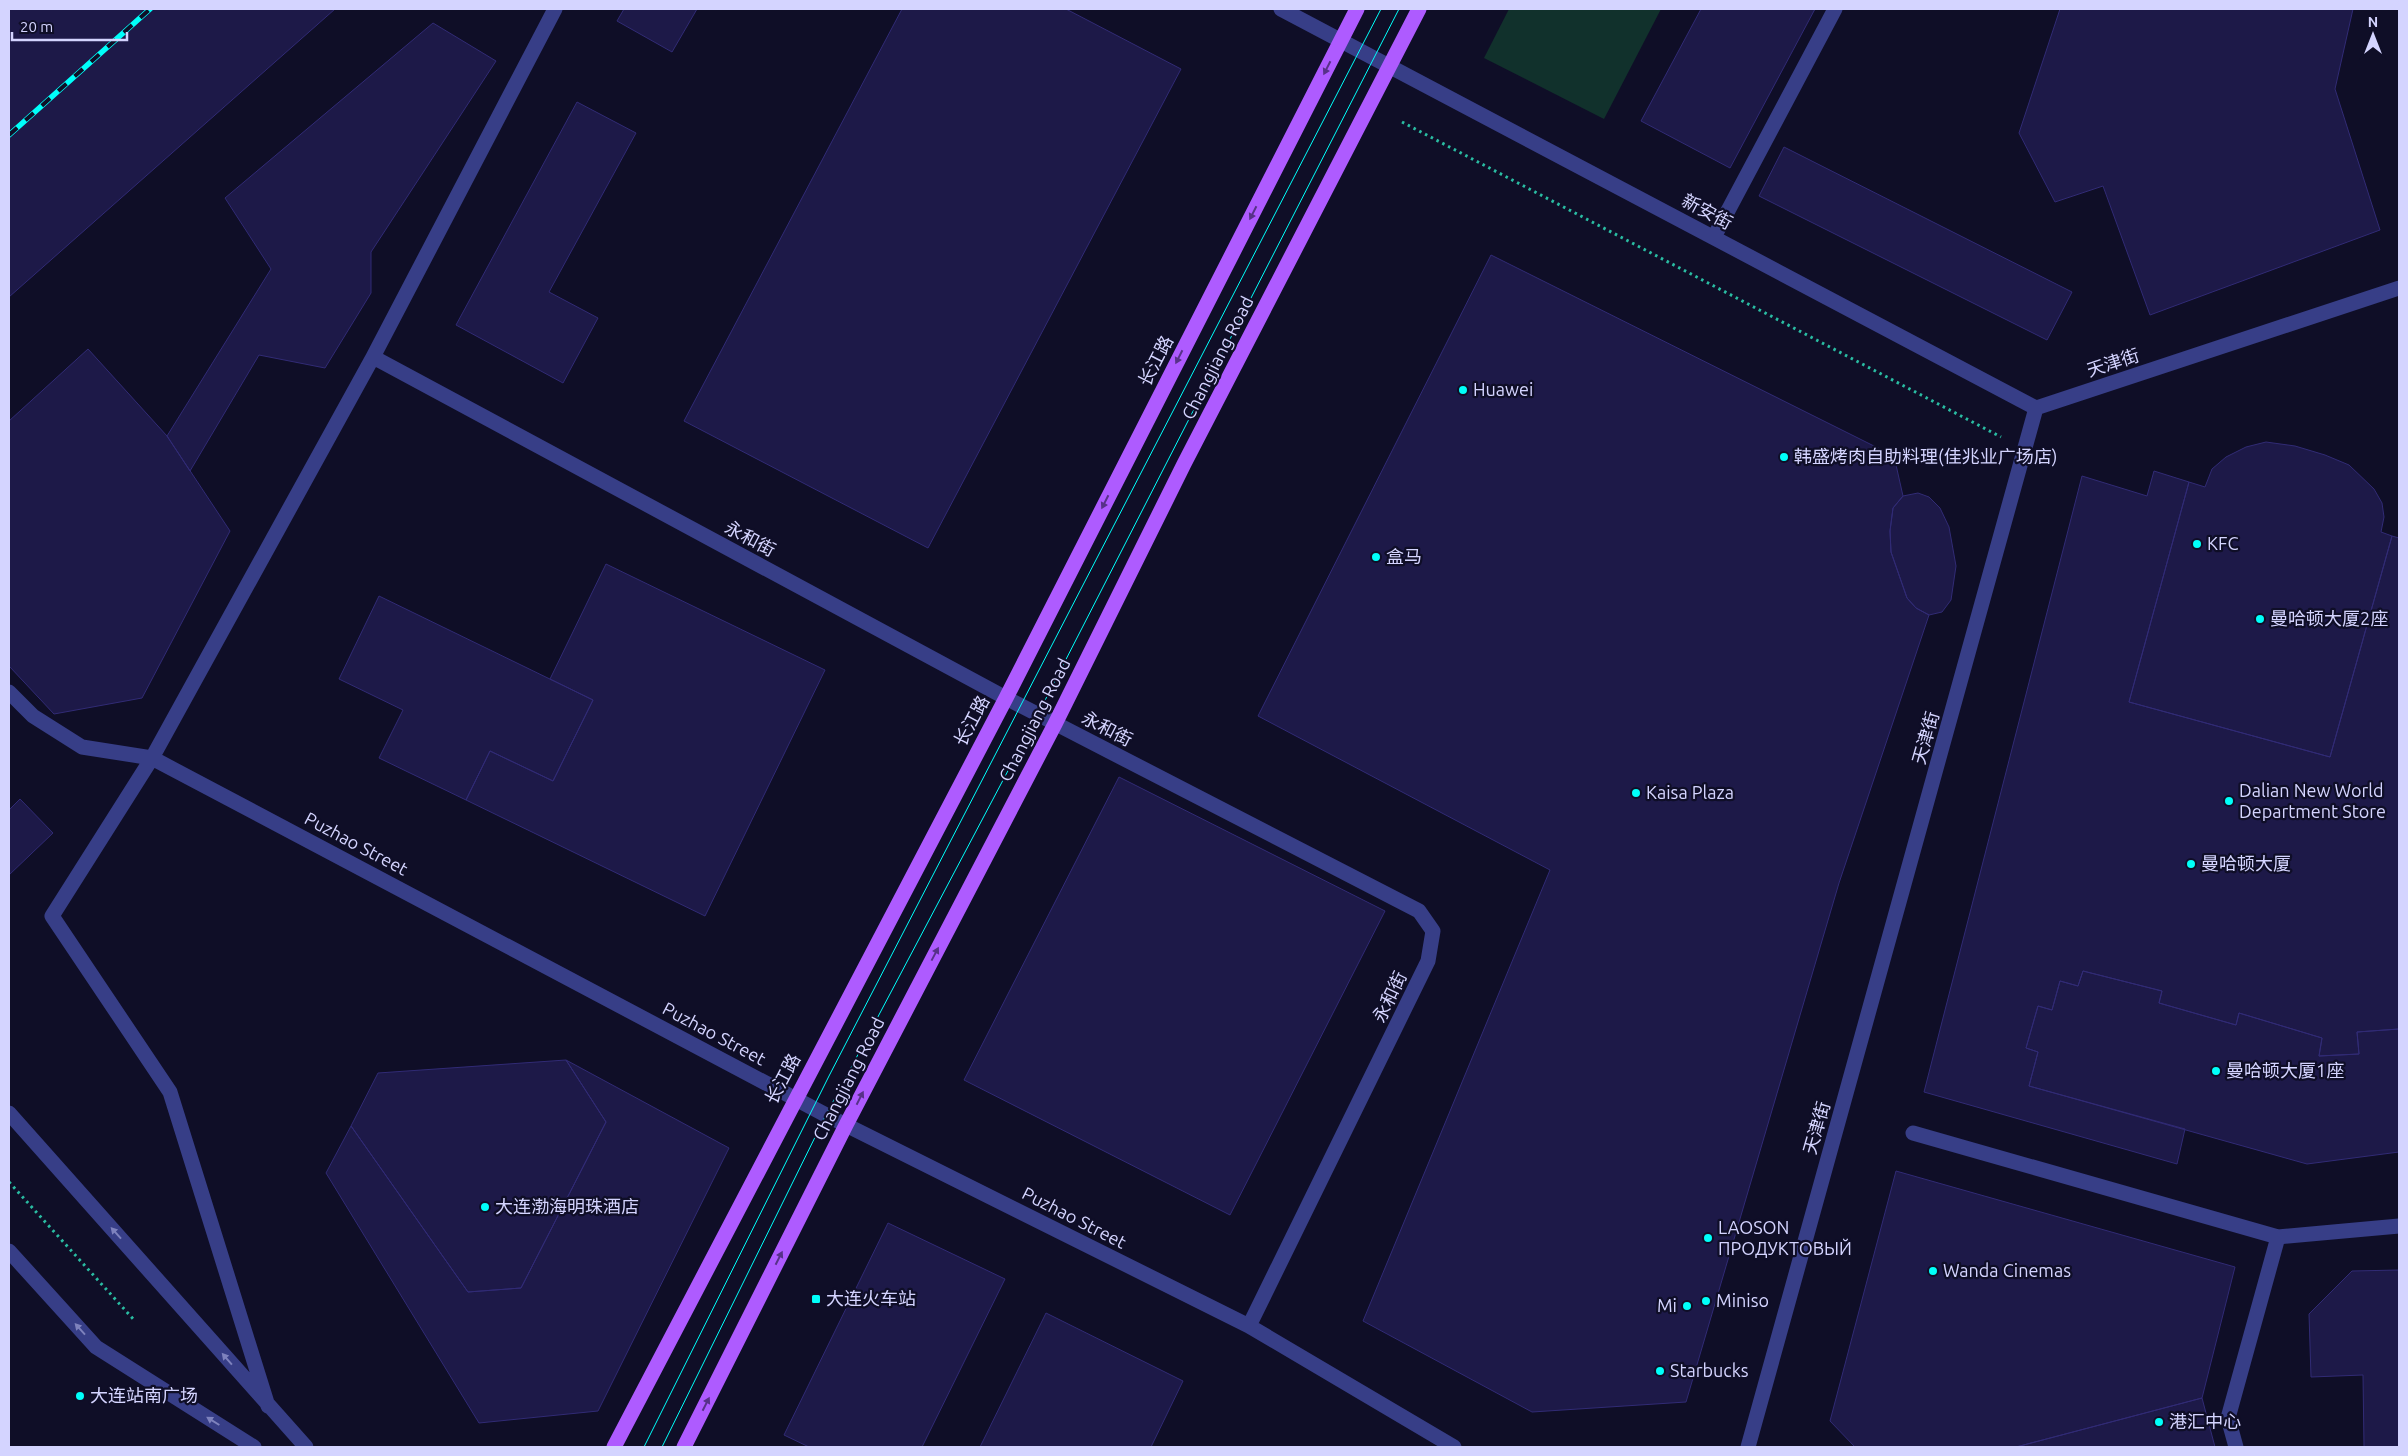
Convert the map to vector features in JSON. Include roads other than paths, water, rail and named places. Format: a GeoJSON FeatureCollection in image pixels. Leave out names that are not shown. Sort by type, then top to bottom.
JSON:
{"type":"FeatureCollection","features":[{"type":"Feature","properties":{"kind":"main road","name":"长江路"},"geometry":{"type":"LineString","coordinates":[[614,1447],[795,1097],[1006,698],[1357,9]]}},
{"type":"Feature","properties":{"kind":"main road","name":"Changjiang Road"},"geometry":{"type":"LineString","coordinates":[[684,1447],[846,1125],[1055,724],[1184,464],[1419,9]]}},
{"type":"Feature","properties":{"kind":"street"},"geometry":{"type":"LineString","coordinates":[[268,1406],[170,1092],[52,916],[152,758],[373,357],[555,9]]}},
{"type":"Feature","properties":{"kind":"street","name":"新安街"},"geometry":{"type":"LineString","coordinates":[[1282,9],[2036,408]]}},
{"type":"Feature","properties":{"kind":"street"},"geometry":{"type":"LineString","coordinates":[[1714,237],[1835,9]]}},
{"type":"Feature","properties":{"kind":"street","name":"天津街"},"geometry":{"type":"LineString","coordinates":[[1748,1447],[2036,408],[2399,288]]}},
{"type":"Feature","properties":{"kind":"street","name":"永和街"},"geometry":{"type":"LineString","coordinates":[[373,357],[1055,724],[1397,897],[1419,911],[1434,931],[1428,961],[1249,1326]]}},
{"type":"Feature","properties":{"kind":"street","name":"Puzhao Street"},"geometry":{"type":"LineString","coordinates":[[9,692],[32,716],[82,747],[152,758],[846,1125],[1249,1326],[1454,1447]]}},
{"type":"Feature","properties":{"kind":"street"},"geometry":{"type":"LineString","coordinates":[[9,1113],[306,1447]]}},
{"type":"Feature","properties":{"kind":"street"},"geometry":{"type":"LineString","coordinates":[[1913,1133],[2278,1237],[2399,1226]]}},
{"type":"Feature","properties":{"kind":"street"},"geometry":{"type":"LineString","coordinates":[[2236,1447],[2228,1418],[2278,1237]]}},
{"type":"Feature","properties":{"kind":"street"},"geometry":{"type":"LineString","coordinates":[[9,1250],[96,1347],[254,1447]]}},
{"type":"Feature","properties":{"kind":"tram line"},"geometry":{"type":"LineString","coordinates":[[644,1447],[829,1076],[1381,9]]}},
{"type":"Feature","properties":{"kind":"tram line"},"geometry":{"type":"LineString","coordinates":[[662,1447],[826,1115],[1038,714],[1399,9]]}},
{"type":"Feature","properties":{"kind":"railway"},"geometry":{"type":"LineString","coordinates":[[9,135],[150,9]]}},
{"type":"Feature","properties":{"kind":"place","name":"Huawei"},"geometry":{"type":"Point","coordinates":[1463,390]}},
{"type":"Feature","properties":{"kind":"place","name":"韩盛烤肉自助料理(佳兆业广场店)"},"geometry":{"type":"Point","coordinates":[1784,457]}},
{"type":"Feature","properties":{"kind":"place","name":"KFC"},"geometry":{"type":"Point","coordinates":[2197,544]}},
{"type":"Feature","properties":{"kind":"place","name":"盒马"},"geometry":{"type":"Point","coordinates":[1376,557]}},
{"type":"Feature","properties":{"kind":"place","name":"曼哈顿大厦2座"},"geometry":{"type":"Point","coordinates":[2260,619]}},
{"type":"Feature","properties":{"kind":"place","name":"Kaisa Plaza"},"geometry":{"type":"Point","coordinates":[1636,793]}},
{"type":"Feature","properties":{"kind":"place","name":"Dalian New World Department Store"},"geometry":{"type":"Point","coordinates":[2229,801]}},
{"type":"Feature","properties":{"kind":"place","name":"曼哈顿大厦"},"geometry":{"type":"Point","coordinates":[2191,864]}},
{"type":"Feature","properties":{"kind":"place","name":"曼哈顿大厦1座"},"geometry":{"type":"Point","coordinates":[2216,1071]}},
{"type":"Feature","properties":{"kind":"place","name":"大连渤海明珠酒店"},"geometry":{"type":"Point","coordinates":[485,1207]}},
{"type":"Feature","properties":{"kind":"place","name":"LAOSON ПРОДУКТОВЫЙ"},"geometry":{"type":"Point","coordinates":[1708,1238]}},
{"type":"Feature","properties":{"kind":"place","name":"Wanda Cinemas"},"geometry":{"type":"Point","coordinates":[1933,1271]}},
{"type":"Feature","properties":{"kind":"place","name":"大连火车站"},"geometry":{"type":"Point","coordinates":[816,1299]}},
{"type":"Feature","properties":{"kind":"place","name":"Miniso"},"geometry":{"type":"Point","coordinates":[1706,1301]}},
{"type":"Feature","properties":{"kind":"place","name":"Mi"},"geometry":{"type":"Point","coordinates":[1687,1306]}},
{"type":"Feature","properties":{"kind":"place","name":"Starbucks"},"geometry":{"type":"Point","coordinates":[1660,1371]}},
{"type":"Feature","properties":{"kind":"place","name":"大连站南广场"},"geometry":{"type":"Point","coordinates":[80,1396]}},
{"type":"Feature","properties":{"kind":"place","name":"港汇中心"},"geometry":{"type":"Point","coordinates":[2159,1422]}}]}
